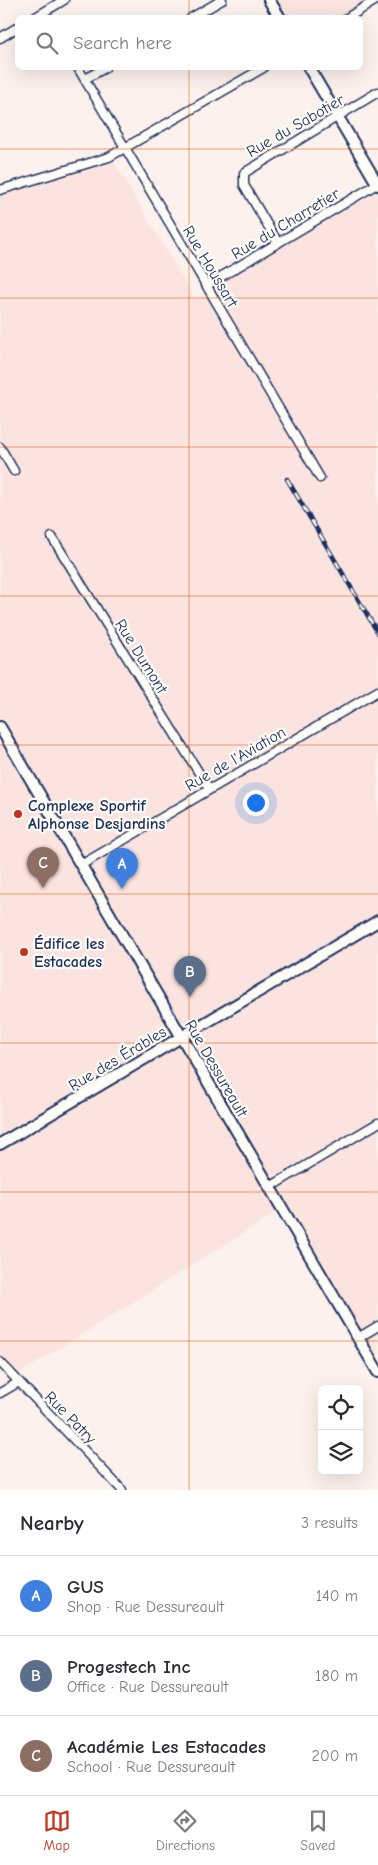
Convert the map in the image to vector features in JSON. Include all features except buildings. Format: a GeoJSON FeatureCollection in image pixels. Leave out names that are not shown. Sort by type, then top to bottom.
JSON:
{"type":"FeatureCollection","features":[{"type":"Feature","properties":{"kind":"street"},"geometry":{"type":"LineString","coordinates":[[47,14],[64,0]]}},
{"type":"Feature","properties":{"kind":"street"},"geometry":{"type":"LineString","coordinates":[[197,15],[222,0]]}},
{"type":"Feature","properties":{"kind":"street"},"geometry":{"type":"LineString","coordinates":[[269,0],[278,15]]}},
{"type":"Feature","properties":{"kind":"street"},"geometry":{"type":"LineString","coordinates":[[352,15],[376,0]]}},
{"type":"Feature","properties":{"kind":"street"},"geometry":{"type":"LineString","coordinates":[[0,38],[15,29]]}},
{"type":"Feature","properties":{"kind":"street","name":"Rue Houssart"},"geometry":{"type":"LineString","coordinates":[[79,70],[320,478]]}},
{"type":"Feature","properties":{"kind":"street"},"geometry":{"type":"LineString","coordinates":[[85,79],[101,70]]}},
{"type":"Feature","properties":{"kind":"street"},"geometry":{"type":"LineString","coordinates":[[0,190],[98,162],[126,148],[260,70]]}},
{"type":"Feature","properties":{"kind":"street"},"geometry":{"type":"LineString","coordinates":[[310,70],[378,185]]}},
{"type":"Feature","properties":{"kind":"street","name":"Rue du Sabotier"},"geometry":{"type":"LineString","coordinates":[[278,243],[244,185],[244,173],[378,92]]}},
{"type":"Feature","properties":{"kind":"street","name":"Rue du Charretier"},"geometry":{"type":"LineString","coordinates":[[206,285],[378,185]]}},
{"type":"Feature","properties":{"kind":"street"},"geometry":{"type":"LineString","coordinates":[[0,447],[2,457],[14,471]]}},
{"type":"Feature","properties":{"kind":"street","name":"Rue Dumont"},"geometry":{"type":"LineString","coordinates":[[52,537],[209,789]]}},
{"type":"Feature","properties":{"kind":"street","name":"Rue de l'Aviation"},"geometry":{"type":"LineString","coordinates":[[81,865],[378,691]]}},
{"type":"Feature","properties":{"kind":"street","name":"Rue Dessureault"},"geometry":{"type":"LineString","coordinates":[[0,727],[378,1372]]}},
{"type":"Feature","properties":{"kind":"street","name":"Rue des Érables"},"geometry":{"type":"LineString","coordinates":[[0,1144],[378,921]]}},
{"type":"Feature","properties":{"kind":"street"},"geometry":{"type":"LineString","coordinates":[[270,1188],[378,1123]]}},
{"type":"Feature","properties":{"kind":"street"},"geometry":{"type":"LineString","coordinates":[[358,1338],[378,1326]]}},
{"type":"Feature","properties":{"kind":"street","name":"Rue Patry"},"geometry":{"type":"LineString","coordinates":[[0,1362],[122,1490]]}},
{"type":"Feature","properties":{"kind":"street"},"geometry":{"type":"LineString","coordinates":[[0,1393],[19,1382]]}},
{"type":"Feature","properties":{"kind":"shaded area"},"geometry":{"type":"Polygon","coordinates":[[[267,0],[374,0],[350,15],[277,15],[267,0]]]}},
{"type":"Feature","properties":{"kind":"shaded area"},"geometry":{"type":"Polygon","coordinates":[[[114,162],[195,299],[378,191],[378,1374],[0,733],[0,195],[114,162]]]}},
{"type":"Feature","properties":{"kind":"shaded area"},"geometry":{"type":"Polygon","coordinates":[[[0,741],[172,1035],[0,1138],[0,741]]]}},
{"type":"Feature","properties":{"kind":"shaded area"},"geometry":{"type":"Polygon","coordinates":[[[174,1039],[277,1212],[19,1374],[0,1357],[0,1143],[174,1039]]]}},
{"type":"Feature","properties":{"kind":"railway"},"geometry":{"type":"LineString","coordinates":[[287,479],[378,633]]}},
{"type":"Feature","properties":{"kind":"place","name":"Complexe Sportif Alphonse Desjardins"},"geometry":{"type":"Point","coordinates":[18,814]}},
{"type":"Feature","properties":{"kind":"place","name":"Académie Les Estacades"},"geometry":{"type":"Point","coordinates":[43,888]}},
{"type":"Feature","properties":{"kind":"place","name":"GUS"},"geometry":{"type":"Point","coordinates":[122,889]}},
{"type":"Feature","properties":{"kind":"place","name":"Édifice les Estacades"},"geometry":{"type":"Point","coordinates":[24,952]}},
{"type":"Feature","properties":{"kind":"place","name":"Progestech Inc"},"geometry":{"type":"Point","coordinates":[190,997]}}]}
